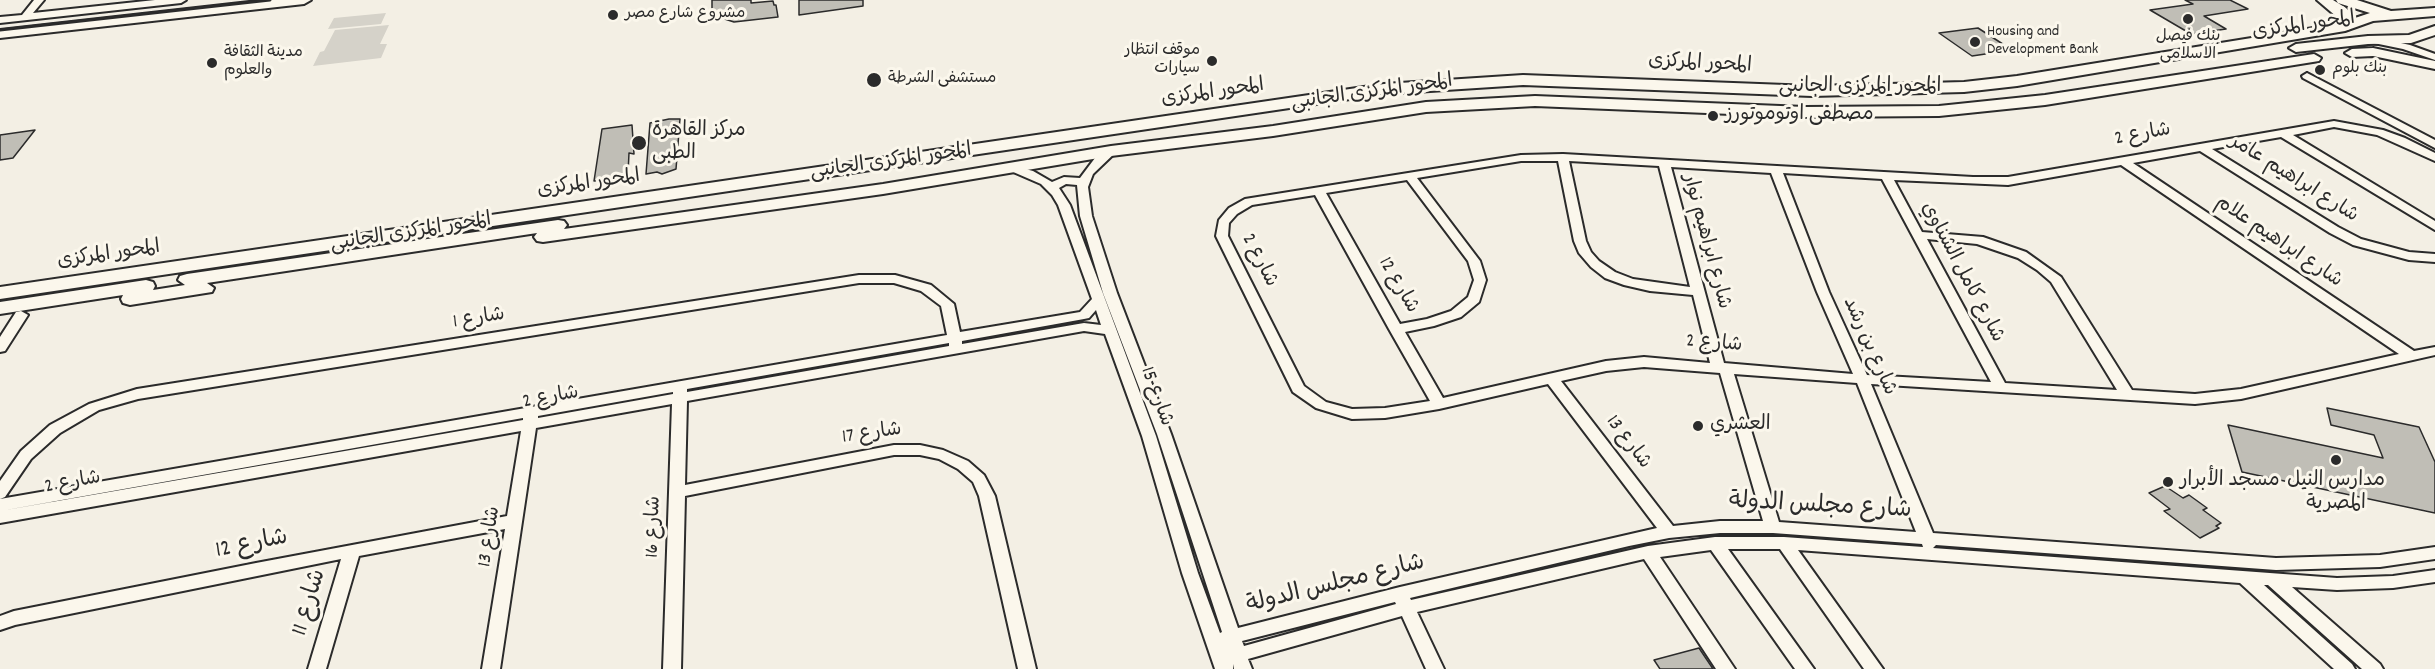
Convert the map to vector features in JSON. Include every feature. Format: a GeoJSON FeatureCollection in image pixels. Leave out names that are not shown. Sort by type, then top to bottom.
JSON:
{"type":"FeatureCollection","features":[{"type":"Feature","properties":{"kind":"main road"},"geometry":{"type":"LineString","coordinates":[[0,26],[186,2],[230,0]]}},
{"type":"Feature","properties":{"kind":"main road"},"geometry":{"type":"LineString","coordinates":[[0,34],[304,0]]}},
{"type":"Feature","properties":{"kind":"main road"},"geometry":{"type":"LineString","coordinates":[[2335,1],[2397,15]]}},
{"type":"Feature","properties":{"kind":"main road"},"geometry":{"type":"LineString","coordinates":[[2335,1],[2351,25]]}},
{"type":"Feature","properties":{"kind":"main road","name":"المحور المركزى"},"geometry":{"type":"LineString","coordinates":[[0,293],[410,233],[442,222],[808,175],[1365,92],[1476,82],[1552,80],[1768,90],[1866,91],[1964,87],[2047,71],[2351,25],[2371,17],[2435,12]]}},
{"type":"Feature","properties":{"kind":"main road","name":"المحور المركزى"},"geometry":{"type":"LineString","coordinates":[[0,308],[79,282],[344,256],[426,245],[808,175],[1436,96],[1548,92],[1819,103],[1976,98],[2283,56],[2368,40],[2411,39],[2435,30]]}},
{"type":"Feature","properties":{"kind":"main road","name":"المحور المركزى الجانبى"},"geometry":{"type":"LineString","coordinates":[[0,319],[1111,152],[1274,131],[1383,112],[1497,102],[1574,102],[1804,112],[1939,111],[2011,105],[2106,91],[2283,56],[2367,51],[2435,65]]}},
{"type":"Feature","properties":{"kind":"main road"},"geometry":{"type":"LineString","coordinates":[[1619,82],[1652,87],[1659,91],[1655,96]]}},
{"type":"Feature","properties":{"kind":"main road"},"geometry":{"type":"LineString","coordinates":[[1678,85],[1676,90],[1680,93],[1718,99]]}},
{"type":"Feature","properties":{"kind":"main road"},"geometry":{"type":"LineString","coordinates":[[2072,86],[2106,91]]}},
{"type":"Feature","properties":{"kind":"main road"},"geometry":{"type":"LineString","coordinates":[[1332,88],[1365,92]]}},
{"type":"Feature","properties":{"kind":"main road"},"geometry":{"type":"LineString","coordinates":[[1274,131],[1327,110]]}},
{"type":"Feature","properties":{"kind":"main road"},"geometry":{"type":"LineString","coordinates":[[708,189],[748,173]]}},
{"type":"Feature","properties":{"kind":"main road"},"geometry":{"type":"LineString","coordinates":[[808,175],[843,194]]}},
{"type":"Feature","properties":{"kind":"main road"},"geometry":{"type":"LineString","coordinates":[[410,233],[404,236],[402,242],[426,245]]}},
{"type":"Feature","properties":{"kind":"main road"},"geometry":{"type":"LineString","coordinates":[[328,244],[353,245],[352,252],[344,256]]}},
{"type":"Feature","properties":{"kind":"street"},"geometry":{"type":"LineString","coordinates":[[24,18],[39,0]]}},
{"type":"Feature","properties":{"kind":"street"},"geometry":{"type":"LineString","coordinates":[[0,20],[186,2]]}},
{"type":"Feature","properties":{"kind":"street"},"geometry":{"type":"LineString","coordinates":[[2368,40],[2406,47],[2435,57]]}},
{"type":"Feature","properties":{"kind":"street"},"geometry":{"type":"LineString","coordinates":[[2307,76],[2435,145]]}},
{"type":"Feature","properties":{"kind":"street","name":"شارع 2"},"geometry":{"type":"LineString","coordinates":[[2435,158],[2402,140],[2369,129],[2334,124],[2008,181],[1563,157],[1521,158],[1249,202],[1233,211],[1223,223],[1222,236],[1298,389],[1321,405],[1352,414],[1385,413],[1439,404],[1606,366],[1644,362],[1863,379],[2186,399],[2219,398],[2435,351]]}},
{"type":"Feature","properties":{"kind":"street"},"geometry":{"type":"LineString","coordinates":[[2369,129],[2396,124]]}},
{"type":"Feature","properties":{"kind":"street"},"geometry":{"type":"LineString","coordinates":[[2281,132],[2435,226]]}},
{"type":"Feature","properties":{"kind":"street","name":"شارع ابراهيم عامر"},"geometry":{"type":"LineString","coordinates":[[2202,147],[2357,242],[2409,256],[2435,258]]}},
{"type":"Feature","properties":{"kind":"street"},"geometry":{"type":"LineString","coordinates":[[1051,188],[1064,180],[1084,182],[1099,160],[1111,152]]}},
{"type":"Feature","properties":{"kind":"street"},"geometry":{"type":"LineString","coordinates":[[1563,157],[1580,241],[1585,253],[1595,264],[1610,275],[1629,282],[1650,287],[1698,291]]}},
{"type":"Feature","properties":{"kind":"street","name":"شارع ابراهيم علام"},"geometry":{"type":"LineString","coordinates":[[2123,161],[2411,356]]}},
{"type":"Feature","properties":{"kind":"street","name":"شارع ابراهيم نوار"},"geometry":{"type":"LineString","coordinates":[[1664,163],[1698,291],[1773,527]]}},
{"type":"Feature","properties":{"kind":"street","name":"شارع 15"},"geometry":{"type":"LineString","coordinates":[[1010,168],[1029,173],[1051,188],[1064,205],[1110,330],[1126,356],[1164,434],[1240,662]]}},
{"type":"Feature","properties":{"kind":"street","name":"شارع بن رشد"},"geometry":{"type":"LineString","coordinates":[[1776,170],[1823,292],[1863,379],[1934,555]]}},
{"type":"Feature","properties":{"kind":"street"},"geometry":{"type":"LineString","coordinates":[[1396,329],[1429,323],[1456,314],[1474,299],[1480,280],[1473,261],[1409,175]]}},
{"type":"Feature","properties":{"kind":"street","name":"شارع كامل الشناوي"},"geometry":{"type":"LineString","coordinates":[[1886,176],[2001,388]]}},
{"type":"Feature","properties":{"kind":"street","name":"شارع 15"},"geometry":{"type":"LineString","coordinates":[[1084,182],[1082,194],[1086,216],[1190,573],[1222,665]]}},
{"type":"Feature","properties":{"kind":"street","name":"شارع 12"},"geometry":{"type":"LineString","coordinates":[[1317,190],[1439,404]]}},
{"type":"Feature","properties":{"kind":"street"},"geometry":{"type":"LineString","coordinates":[[1918,235],[1979,240],[2022,255],[2041,267],[2055,280],[2127,394]]}},
{"type":"Feature","properties":{"kind":"street","name":"شارع 1"},"geometry":{"type":"LineString","coordinates":[[0,493],[26,455],[55,429],[94,407],[137,394],[860,279],[895,279],[926,288],[947,304],[955,344]]}},
{"type":"Feature","properties":{"kind":"street","name":"شارع 2"},"geometry":{"type":"LineString","coordinates":[[955,344],[1084,315],[1099,300]]}},
{"type":"Feature","properties":{"kind":"street"},"geometry":{"type":"LineString","coordinates":[[0,348],[21,315]]}},
{"type":"Feature","properties":{"kind":"street","name":"شارع 2"},"geometry":{"type":"LineString","coordinates":[[0,505],[531,418],[955,344],[1084,327],[1110,330]]}},
{"type":"Feature","properties":{"kind":"street","name":"شارع 13"},"geometry":{"type":"LineString","coordinates":[[1552,379],[1670,532]]}},
{"type":"Feature","properties":{"kind":"street","name":"شارع 16"},"geometry":{"type":"LineString","coordinates":[[671,669],[680,392]]}},
{"type":"Feature","properties":{"kind":"street","name":"شارع 2"},"geometry":{"type":"LineString","coordinates":[[0,517],[293,467],[531,418]]}},
{"type":"Feature","properties":{"kind":"street","name":"شارع 13"},"geometry":{"type":"LineString","coordinates":[[491,669],[531,418]]}},
{"type":"Feature","properties":{"kind":"street","name":"شارع 17"},"geometry":{"type":"LineString","coordinates":[[677,492],[894,450],[920,450],[943,455],[963,465],[979,479],[987,496],[1027,669]]}},
{"type":"Feature","properties":{"kind":"street","name":"شارع 12"},"geometry":{"type":"LineString","coordinates":[[0,623],[50,610],[514,521]]}},
{"type":"Feature","properties":{"kind":"street","name":"شارع مجلس الدولة"},"geometry":{"type":"LineString","coordinates":[[1638,549],[1670,532],[1720,527],[1773,527],[2227,561],[2250,570]]}},
{"type":"Feature","properties":{"kind":"street"},"geometry":{"type":"LineString","coordinates":[[1715,543],[1805,669]]}},
{"type":"Feature","properties":{"kind":"street","name":"شارع مجلس الدولة"},"geometry":{"type":"LineString","coordinates":[[1214,641],[1638,549],[1715,543],[1784,543],[1934,555],[2250,570],[2380,561],[2435,553]]}},
{"type":"Feature","properties":{"kind":"street"},"geometry":{"type":"LineString","coordinates":[[1784,543],[1874,669]]}},
{"type":"Feature","properties":{"kind":"street"},"geometry":{"type":"LineString","coordinates":[[1638,549],[1726,669]]}},
{"type":"Feature","properties":{"kind":"street","name":"شارع 11"},"geometry":{"type":"LineString","coordinates":[[317,669],[352,551]]}},
{"type":"Feature","properties":{"kind":"street"},"geometry":{"type":"LineString","coordinates":[[2250,570],[2273,580],[2374,669]]}},
{"type":"Feature","properties":{"kind":"street"},"geometry":{"type":"LineString","coordinates":[[2250,570],[2346,669]]}},
{"type":"Feature","properties":{"kind":"street"},"geometry":{"type":"LineString","coordinates":[[2273,580],[2337,584],[2393,582],[2435,576]]}},
{"type":"Feature","properties":{"kind":"street"},"geometry":{"type":"LineString","coordinates":[[1403,601],[1436,669]]}},
{"type":"Feature","properties":{"kind":"street","name":"شارع مجلس الدولة"},"geometry":{"type":"LineString","coordinates":[[1222,665],[1240,662],[1403,601]]}},
{"type":"Feature","properties":{"kind":"shaded area"},"geometry":{"type":"Polygon","coordinates":[[[386,13],[381,24],[328,29],[334,18],[386,13]]]}},
{"type":"Feature","properties":{"kind":"shaded area"},"geometry":{"type":"Polygon","coordinates":[[[389,25],[380,44],[387,44],[381,58],[313,66],[335,30],[389,25]]]}},
{"type":"Feature","properties":{"kind":"building"},"geometry":{"type":"Polygon","coordinates":[[[712,0],[751,0],[751,3],[773,1],[778,17],[734,22],[712,15],[712,0]]]}},
{"type":"Feature","properties":{"kind":"building"},"geometry":{"type":"Polygon","coordinates":[[[799,0],[863,0],[863,6],[799,15],[799,0]]]}},
{"type":"Feature","properties":{"kind":"building","name":"بنك فيصل الاسلامى"},"geometry":{"type":"Polygon","coordinates":[[[2185,0],[2230,0],[2248,9],[2204,16],[2226,29],[2191,34],[2150,10],[2193,4],[2185,0]]]}},
{"type":"Feature","properties":{"kind":"building","name":"Housing and Development Bank"},"geometry":{"type":"Polygon","coordinates":[[[1978,28],[2012,50],[1972,56],[1939,33],[1978,28]]]}},
{"type":"Feature","properties":{"kind":"building"},"geometry":{"type":"Polygon","coordinates":[[[680,119],[676,169],[662,174],[657,172],[646,174],[650,123],[680,119]]]}},
{"type":"Feature","properties":{"kind":"building"},"geometry":{"type":"Polygon","coordinates":[[[632,125],[634,154],[629,153],[628,174],[609,183],[603,180],[594,181],[602,129],[632,125]]]}},
{"type":"Feature","properties":{"kind":"building"},"geometry":{"type":"Polygon","coordinates":[[[35,130],[13,158],[0,160],[0,135],[35,130]]]}},
{"type":"Feature","properties":{"kind":"building","name":"مدارس النيل المصرية"},"geometry":{"type":"Polygon","coordinates":[[[2327,408],[2419,427],[2435,462],[2435,513],[2242,472],[2228,425],[2383,458],[2374,435],[2331,425],[2327,408]]]}},
{"type":"Feature","properties":{"kind":"building","name":"مسجد الأبرار"},"geometry":{"type":"Polygon","coordinates":[[[2165,486],[2183,498],[2189,495],[2207,508],[2203,510],[2221,523],[2216,526],[2219,528],[2200,538],[2164,511],[2170,509],[2149,493],[2165,486]]]}},
{"type":"Feature","properties":{"kind":"building"},"geometry":{"type":"Polygon","coordinates":[[[1699,648],[1713,669],[1660,669],[1654,660],[1699,648]]]}},
{"type":"Feature","properties":{"kind":"railway"},"geometry":{"type":"LineString","coordinates":[[0,30],[270,0]]}},
{"type":"Feature","properties":{"kind":"place","name":"مشروع شارع مصر"},"geometry":{"type":"Point","coordinates":[613,15]}},
{"type":"Feature","properties":{"kind":"place","name":"بنك فيصل الاسلامى"},"geometry":{"type":"Point","coordinates":[2188,19]}},
{"type":"Feature","properties":{"kind":"place","name":"Housing and Development Bank"},"geometry":{"type":"Point","coordinates":[1975,42]}},
{"type":"Feature","properties":{"kind":"place","name":"موقف انتظار سيارات"},"geometry":{"type":"Point","coordinates":[1212,61]}},
{"type":"Feature","properties":{"kind":"place","name":"مدينة الثقافة والعلوم"},"geometry":{"type":"Point","coordinates":[212,63]}},
{"type":"Feature","properties":{"kind":"place","name":"بنك بلوم"},"geometry":{"type":"Point","coordinates":[2320,70]}},
{"type":"Feature","properties":{"kind":"place","name":"مستشفى الشرطة"},"geometry":{"type":"Point","coordinates":[874,80]}},
{"type":"Feature","properties":{"kind":"place","name":"مصطفى اوتوموتورز"},"geometry":{"type":"Point","coordinates":[1713,116]}},
{"type":"Feature","properties":{"kind":"place","name":"مركز القاهرة الطبى"},"geometry":{"type":"Point","coordinates":[639,143]}},
{"type":"Feature","properties":{"kind":"place","name":"العشري"},"geometry":{"type":"Point","coordinates":[1698,426]}},
{"type":"Feature","properties":{"kind":"place","name":"مدارس النيل المصرية"},"geometry":{"type":"Point","coordinates":[2336,460]}},
{"type":"Feature","properties":{"kind":"place","name":"مسجد الأبرار"},"geometry":{"type":"Point","coordinates":[2168,482]}}]}
